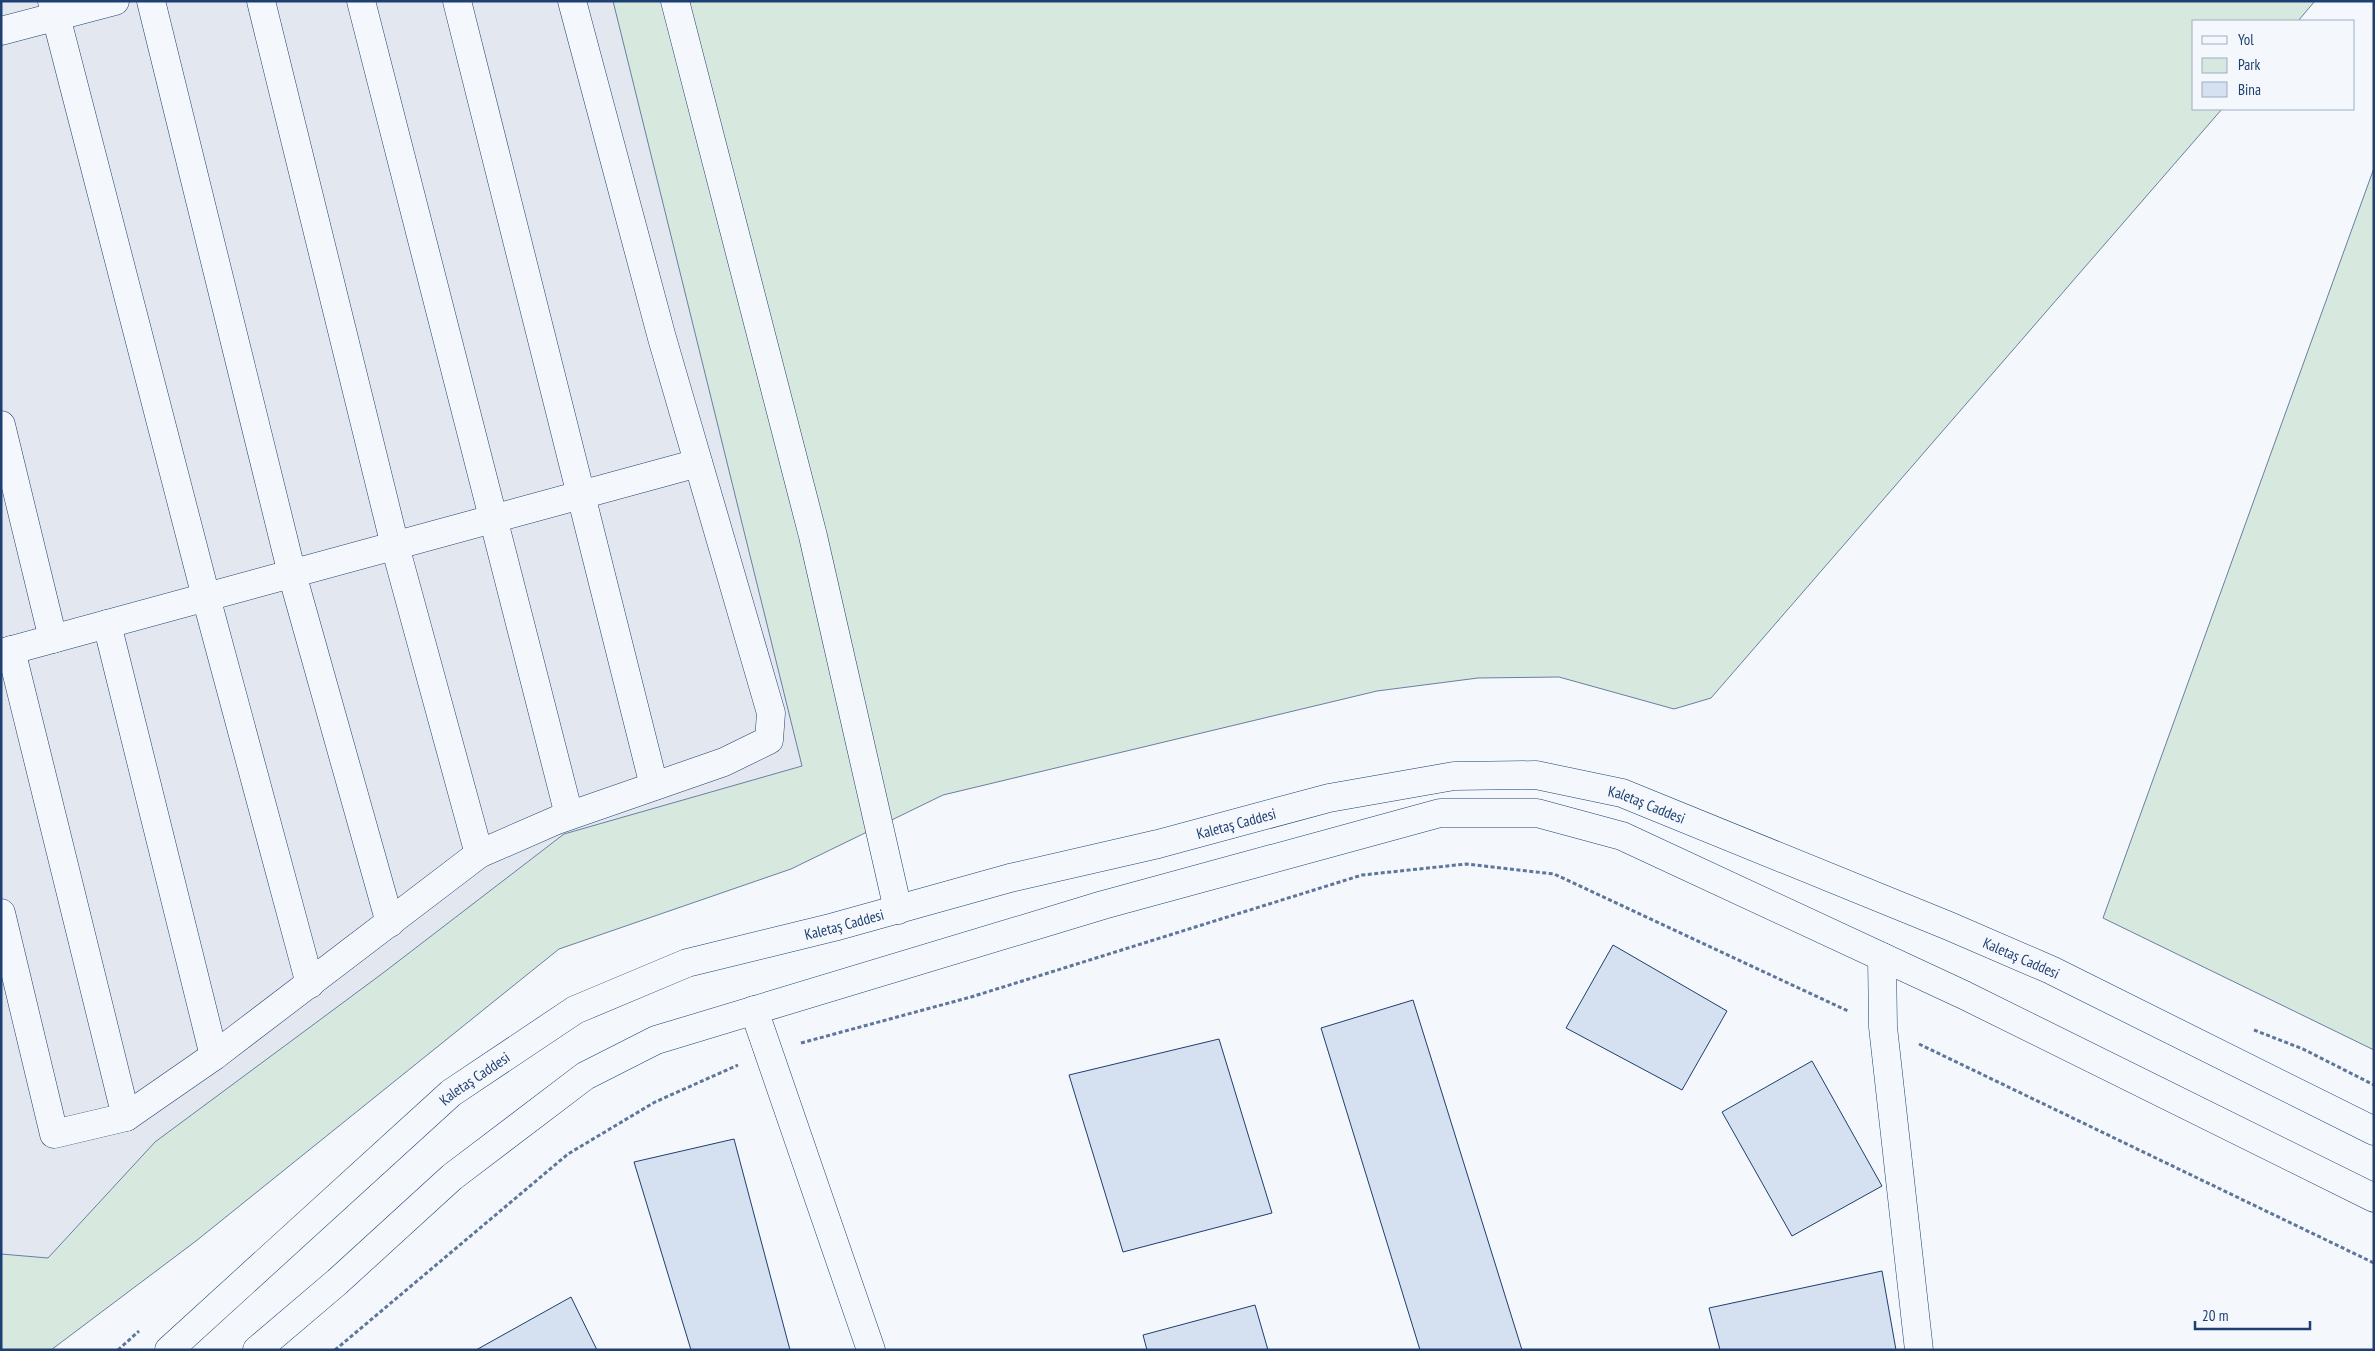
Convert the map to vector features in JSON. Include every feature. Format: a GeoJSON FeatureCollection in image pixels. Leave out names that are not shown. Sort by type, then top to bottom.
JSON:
{"type":"FeatureCollection","features":[{"type":"Feature","properties":{"kind":"main road"},"geometry":{"type":"LineString","coordinates":[[1,31],[54,9],[115,1]]}},
{"type":"Feature","properties":{"kind":"main road"},"geometry":{"type":"LineString","coordinates":[[151,1],[292,574],[390,923]]}},
{"type":"Feature","properties":{"kind":"main road"},"geometry":{"type":"LineString","coordinates":[[261,1],[395,546],[479,854]]}},
{"type":"Feature","properties":{"kind":"main road"},"geometry":{"type":"LineString","coordinates":[[361,1],[492,520],[569,815]]}},
{"type":"Feature","properties":{"kind":"main road"},"geometry":{"type":"LineString","coordinates":[[457,1],[654,786]]}},
{"type":"Feature","properties":{"kind":"main road"},"geometry":{"type":"LineString","coordinates":[[1,912],[54,1134],[126,1117],[214,1056],[479,854],[569,815],[724,762],[768,740],[771,713],[662,338],[572,1]]}},
{"type":"Feature","properties":{"kind":"main road"},"geometry":{"type":"LineString","coordinates":[[675,1],[813,536],[898,910]]}},
{"type":"Feature","properties":{"kind":"main road"},"geometry":{"type":"LineString","coordinates":[[54,9],[206,597],[310,984]]}},
{"type":"Feature","properties":{"kind":"main road"},"geometry":{"type":"LineString","coordinates":[[1,425],[53,639]]}},
{"type":"Feature","properties":{"kind":"main road"},"geometry":{"type":"LineString","coordinates":[[126,1117],[6,651],[698,463]]}},
{"type":"Feature","properties":{"kind":"main road"},"geometry":{"type":"LineString","coordinates":[[107,624],[214,1056]]}},
{"type":"Feature","properties":{"kind":"main road","name":"Kaletaş Caddesi"},"geometry":{"type":"LineString","coordinates":[[169,1350],[451,1093],[575,1010],[687,964],[898,910],[1010,878],[1158,844],[1328,798],[1454,776],[1536,775],[1622,793],[1949,926],[2051,970],[2374,1130]]}},
{"type":"Feature","properties":{"kind":"main road"},"geometry":{"type":"LineString","coordinates":[[257,1350],[337,1282],[452,1177],[585,1076],[656,1040],[1104,905],[1440,813],[1537,813],[1622,836],[1964,995],[2374,1198]]}},
{"type":"Feature","properties":{"kind":"main road"},"geometry":{"type":"LineString","coordinates":[[1882,957],[1883,1027],[1919,1350]]}},
{"type":"Feature","properties":{"kind":"main road"},"geometry":{"type":"LineString","coordinates":[[754,1010],[871,1350]]}},
{"type":"Feature","properties":{"kind":"path"},"geometry":{"type":"LineString","coordinates":[[335,1350],[568,1154],[655,1102],[769,1052],[971,997],[1362,875],[1466,864],[1554,874],[1883,1027],[2374,1263]]}},
{"type":"Feature","properties":{"kind":"path"},"geometry":{"type":"LineString","coordinates":[[2248,1028],[2302,1049],[2374,1085]]}},
{"type":"Feature","properties":{"kind":"path"},"geometry":{"type":"LineString","coordinates":[[118,1350],[146,1325]]}},
{"type":"Feature","properties":{"kind":"green space"},"geometry":{"type":"Polygon","coordinates":[[[1,1],[2315,1],[2299,20],[2192,20],[2192,110],[2221,110],[1711,698],[1674,709],[1559,677],[1478,678],[1377,691],[943,795],[791,869],[559,949],[196,1241],[51,1350],[1,1350],[1,1]]]}},
{"type":"Feature","properties":{"kind":"green space"},"geometry":{"type":"Polygon","coordinates":[[[2374,168],[2374,1050],[2103,918],[2374,168]]]}},
{"type":"Feature","properties":{"kind":"shaded area"},"geometry":{"type":"Polygon","coordinates":[[[1,1],[613,1],[802,766],[564,834],[383,973],[155,1142],[48,1258],[1,1254],[1,1]]]}},
{"type":"Feature","properties":{"kind":"building"},"geometry":{"type":"Polygon","coordinates":[[[1613,945],[1727,1011],[1682,1090],[1566,1028],[1613,945]]]}},
{"type":"Feature","properties":{"kind":"building"},"geometry":{"type":"Polygon","coordinates":[[[1413,1000],[1522,1350],[1420,1350],[1321,1028],[1413,1000]]]}},
{"type":"Feature","properties":{"kind":"building"},"geometry":{"type":"Polygon","coordinates":[[[1219,1039],[1272,1213],[1123,1252],[1069,1075],[1219,1039]]]}},
{"type":"Feature","properties":{"kind":"building"},"geometry":{"type":"Polygon","coordinates":[[[1812,1061],[1882,1186],[1792,1236],[1722,1112],[1812,1061]]]}},
{"type":"Feature","properties":{"kind":"building"},"geometry":{"type":"Polygon","coordinates":[[[734,1139],[790,1350],[691,1350],[634,1162],[734,1139]]]}},
{"type":"Feature","properties":{"kind":"building"},"geometry":{"type":"Polygon","coordinates":[[[1882,1271],[1896,1350],[1720,1350],[1709,1308],[1882,1271]]]}},
{"type":"Feature","properties":{"kind":"building"},"geometry":{"type":"Polygon","coordinates":[[[571,1297],[597,1350],[476,1350],[571,1297]]]}},
{"type":"Feature","properties":{"kind":"building"},"geometry":{"type":"Polygon","coordinates":[[[1255,1305],[1268,1350],[1147,1350],[1143,1335],[1255,1305]]]}}]}
